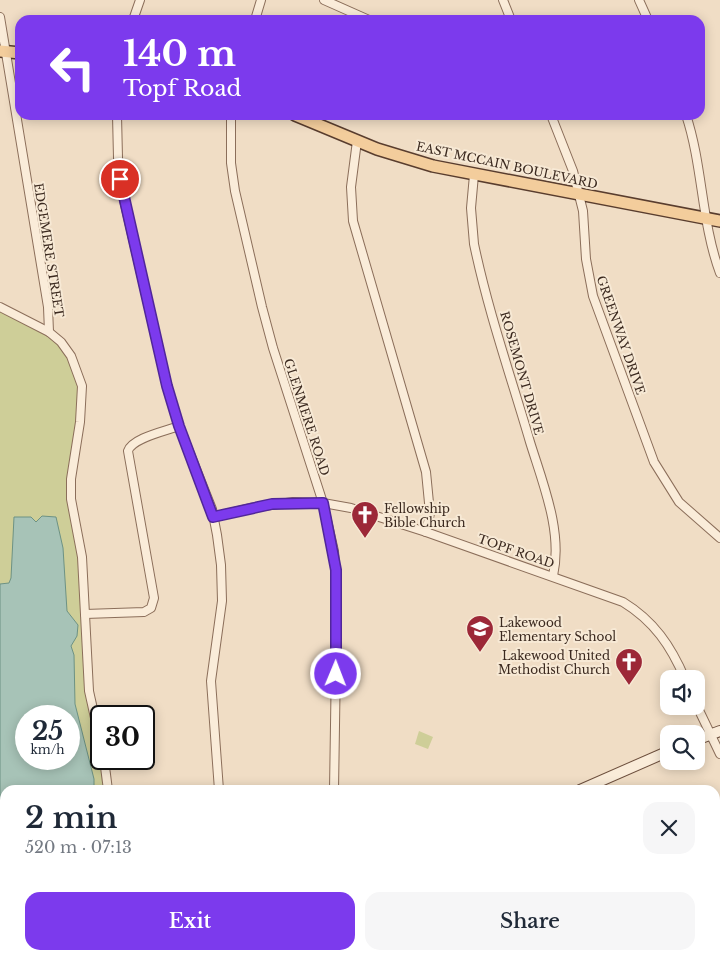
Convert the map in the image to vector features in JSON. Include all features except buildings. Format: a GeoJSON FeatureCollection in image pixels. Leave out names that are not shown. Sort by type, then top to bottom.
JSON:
{"type":"FeatureCollection","features":[{"type":"Feature","properties":{"kind":"main road","name":"EAST MCCAIN BOULEVARD"},"geometry":{"type":"LineString","coordinates":[[307,120],[357,141],[408,159],[474,175],[720,221]]}},
{"type":"Feature","properties":{"kind":"street"},"geometry":{"type":"LineString","coordinates":[[135,15],[140,0]]}},
{"type":"Feature","properties":{"kind":"street"},"geometry":{"type":"LineString","coordinates":[[257,15],[262,0]]}},
{"type":"Feature","properties":{"kind":"street"},"geometry":{"type":"LineString","coordinates":[[324,0],[358,15]]}},
{"type":"Feature","properties":{"kind":"street"},"geometry":{"type":"LineString","coordinates":[[503,0],[510,15]]}},
{"type":"Feature","properties":{"kind":"street"},"geometry":{"type":"LineString","coordinates":[[639,0],[646,15]]}},
{"type":"Feature","properties":{"kind":"street","name":"EDGEMERE STREET"},"geometry":{"type":"LineString","coordinates":[[0,16],[3,52],[48,307],[49,332],[61,342],[71,356],[82,386],[80,422],[70,487],[82,557],[90,691],[93,705]]}},
{"type":"Feature","properties":{"kind":"street"},"geometry":{"type":"LineString","coordinates":[[117,120],[118,158],[124,200],[167,386],[179,426],[213,517],[222,582],[220,622],[211,681],[219,785]]}},
{"type":"Feature","properties":{"kind":"street","name":"GLENMERE ROAD"},"geometry":{"type":"LineString","coordinates":[[231,120],[231,163],[235,191],[262,307],[273,348],[323,503],[334,551],[337,596],[334,785]]}},
{"type":"Feature","properties":{"kind":"street","name":"GREENWAY DRIVE"},"geometry":{"type":"LineString","coordinates":[[553,120],[573,170],[583,211],[587,268],[593,296],[654,462],[679,502],[720,538]]}},
{"type":"Feature","properties":{"kind":"street"},"geometry":{"type":"LineString","coordinates":[[687,120],[696,150],[713,251],[720,273]]}},
{"type":"Feature","properties":{"kind":"street"},"geometry":{"type":"LineString","coordinates":[[357,141],[350,187],[353,222],[426,472],[430,513],[426,532]]}},
{"type":"Feature","properties":{"kind":"street","name":"ROSEMONT DRIVE"},"geometry":{"type":"LineString","coordinates":[[474,175],[471,208],[474,244],[547,500],[555,545],[556,561],[553,576]]}},
{"type":"Feature","properties":{"kind":"street"},"geometry":{"type":"LineString","coordinates":[[0,307],[49,332]]}},
{"type":"Feature","properties":{"kind":"street"},"geometry":{"type":"LineString","coordinates":[[86,614],[144,612],[151,608],[154,598],[128,451],[132,444],[179,426]]}},
{"type":"Feature","properties":{"kind":"street","name":"TOPF ROAD"},"geometry":{"type":"LineString","coordinates":[[213,517],[272,504],[323,503],[372,513],[623,602],[642,614],[665,639],[680,670]]}},
{"type":"Feature","properties":{"kind":"street"},"geometry":{"type":"LineString","coordinates":[[703,715],[715,732],[720,754]]}},
{"type":"Feature","properties":{"kind":"street"},"geometry":{"type":"LineString","coordinates":[[591,785],[660,755]]}},
{"type":"Feature","properties":{"kind":"street"},"geometry":{"type":"LineString","coordinates":[[105,770],[107,785]]}},
{"type":"Feature","properties":{"kind":"green space"},"geometry":{"type":"Polygon","coordinates":[[[0,307],[49,332],[76,365],[80,422],[70,487],[79,537],[87,667],[93,705],[90,705],[90,770],[105,770],[107,785],[0,785],[0,307]]]}},
{"type":"Feature","properties":{"kind":"green space"},"geometry":{"type":"Polygon","coordinates":[[[419,731],[433,737],[428,749],[415,744],[419,731]]]}},
{"type":"Feature","properties":{"kind":"shaded area"},"geometry":{"type":"Polygon","coordinates":[[[42,516],[56,517],[63,548],[67,611],[78,625],[77,636],[71,646],[74,655],[75,705],[15,705],[15,770],[80,770],[80,724],[94,785],[0,785],[0,584],[9,583],[11,578],[14,517],[31,517],[36,522],[42,516]]]}},
{"type":"Feature","properties":{"kind":"place","name":"Fellowship Bible Church"},"geometry":{"type":"Point","coordinates":[365,539]}},
{"type":"Feature","properties":{"kind":"place","name":"Lakewood Elementary School"},"geometry":{"type":"Point","coordinates":[480,653]}},
{"type":"Feature","properties":{"kind":"place","name":"Lakewood United Methodist Church"},"geometry":{"type":"Point","coordinates":[629,686]}},
{"type":"Feature","properties":{"kind":"route"},"geometry":{"type":"LineString","coordinates":[[120,179],[167,386],[186,447],[204,487],[213,517],[272,504],[293,502],[323,503],[334,551],[336,570],[336,674]]}}]}
